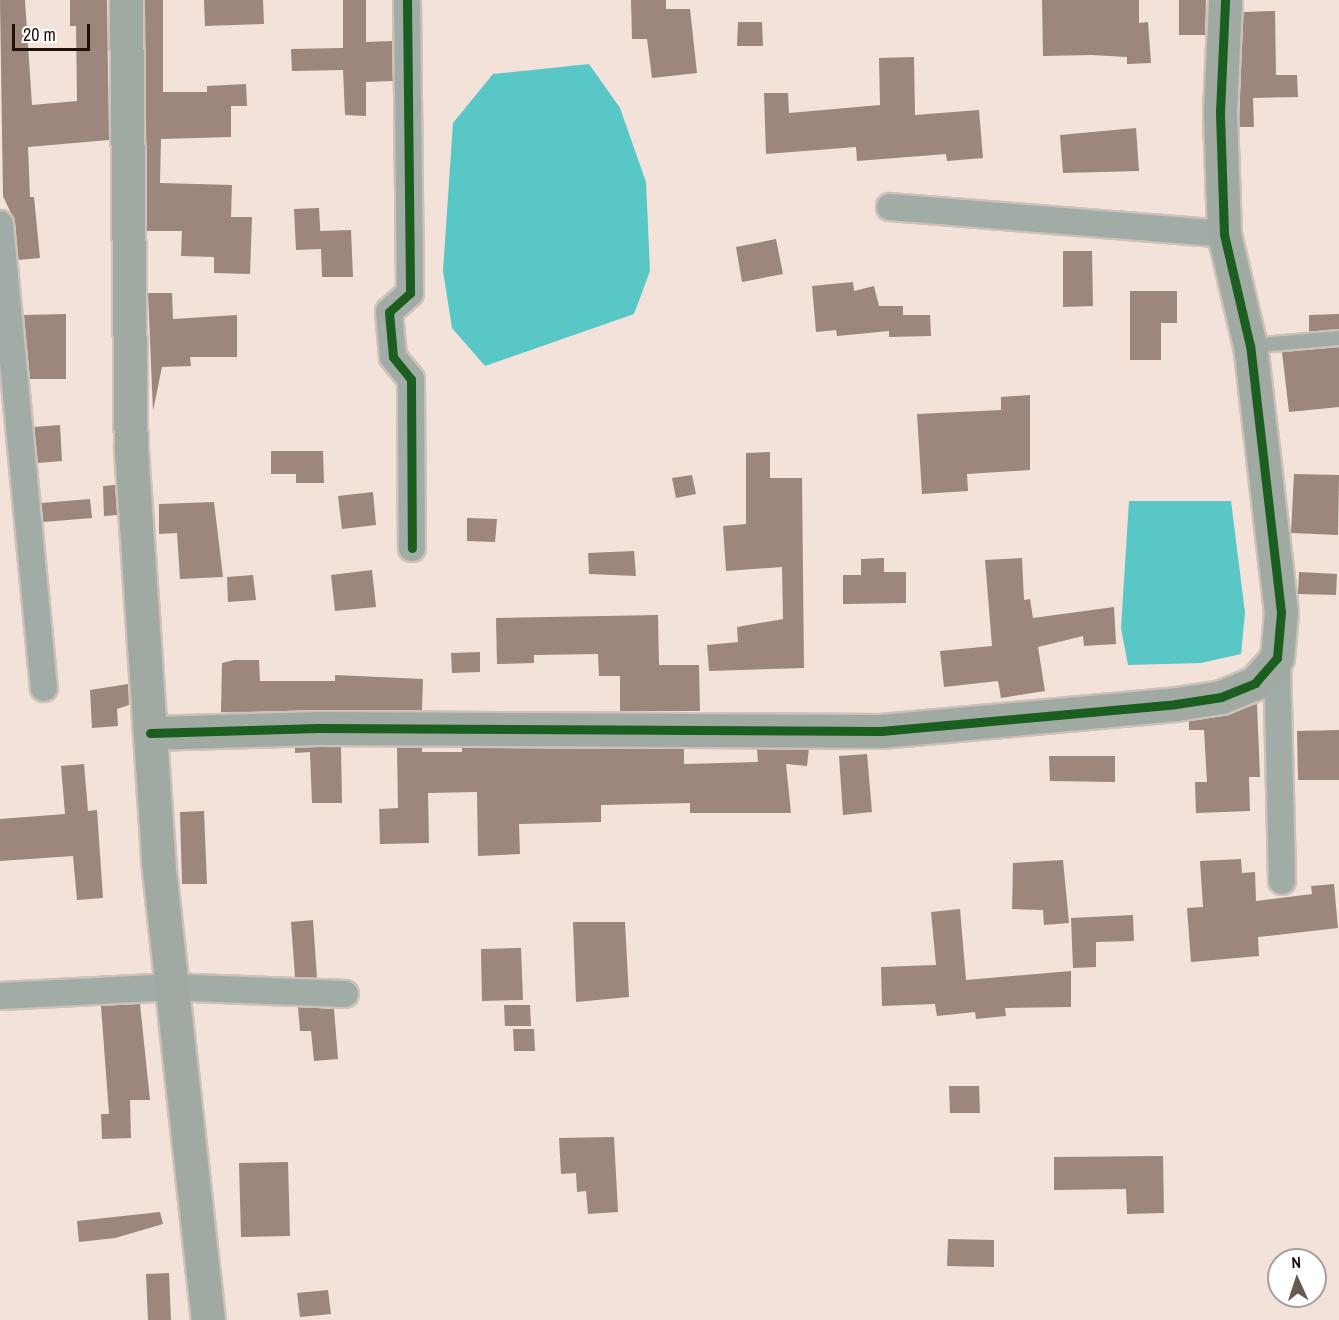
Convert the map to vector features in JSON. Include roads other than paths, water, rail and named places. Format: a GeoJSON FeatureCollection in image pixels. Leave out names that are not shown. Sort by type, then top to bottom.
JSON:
{"type":"FeatureCollection","features":[{"type":"Feature","properties":{"kind":"street"},"geometry":{"type":"LineString","coordinates":[[126,0],[131,449],[169,987],[208,1320]]}},
{"type":"Feature","properties":{"kind":"street"},"geometry":{"type":"LineString","coordinates":[[408,0],[410,293],[389,312],[393,357],[411,379],[412,548]]}},
{"type":"Feature","properties":{"kind":"street"},"geometry":{"type":"LineString","coordinates":[[1225,0],[1220,112],[1224,234],[1250,346],[1278,562],[1281,612],[1277,658],[1282,881]]}},
{"type":"Feature","properties":{"kind":"street"},"geometry":{"type":"LineString","coordinates":[[890,207],[1224,234]]}},
{"type":"Feature","properties":{"kind":"street"},"geometry":{"type":"LineString","coordinates":[[0,224],[44,688]]}},
{"type":"Feature","properties":{"kind":"street"},"geometry":{"type":"LineString","coordinates":[[150,733],[341,728],[881,731],[1221,697],[1255,683],[1277,658]]}},
{"type":"Feature","properties":{"kind":"street"},"geometry":{"type":"LineString","coordinates":[[0,996],[169,987],[345,994]]}},
{"type":"Feature","properties":{"kind":"lane"},"geometry":{"type":"LineString","coordinates":[[1250,346],[1339,338]]}},
{"type":"Feature","properties":{"kind":"water"},"geometry":{"type":"Polygon","coordinates":[[[589,64],[620,108],[646,182],[650,271],[634,314],[485,366],[452,328],[443,271],[453,123],[493,74],[589,64]]]}},
{"type":"Feature","properties":{"kind":"water"},"geometry":{"type":"Polygon","coordinates":[[[1129,501],[1231,501],[1245,613],[1241,654],[1201,663],[1128,665],[1121,628],[1129,501]]]}}]}
